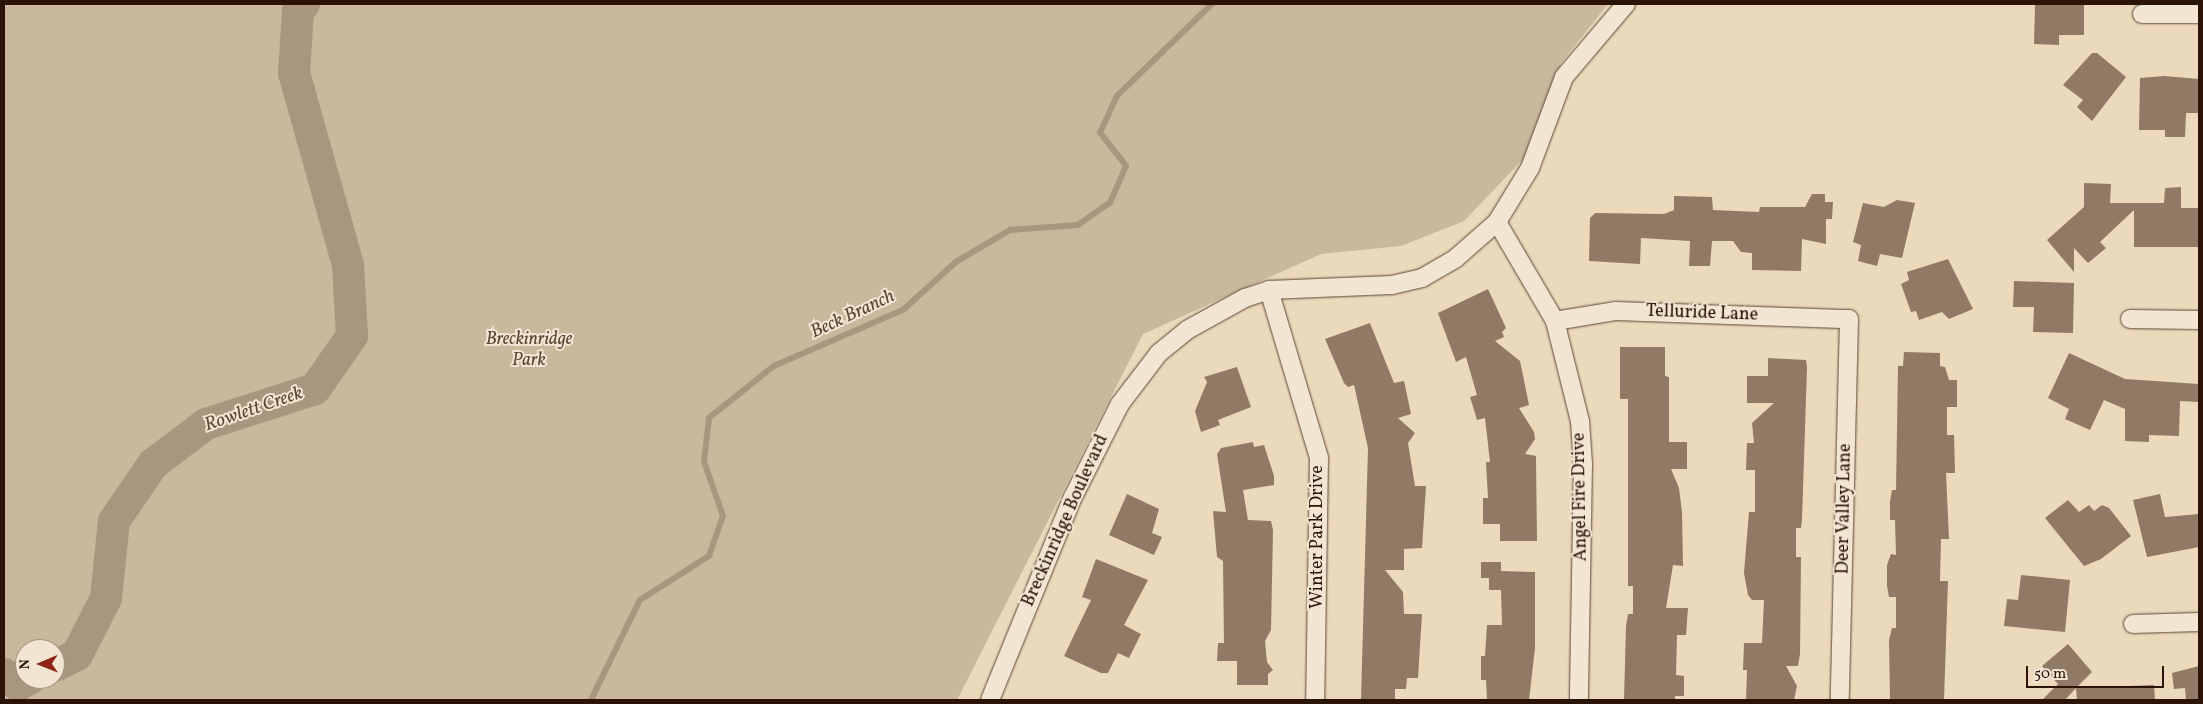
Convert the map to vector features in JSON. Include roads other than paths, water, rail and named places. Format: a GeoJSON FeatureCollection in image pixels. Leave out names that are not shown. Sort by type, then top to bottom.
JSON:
{"type":"FeatureCollection","features":[{"type":"Feature","properties":{"kind":"street","name":"Breckinridge Boulevard"},"geometry":{"type":"LineString","coordinates":[[990,700],[1073,497],[1120,404],[1138,376],[1187,330],[1245,298],[1269,290],[1387,285],[1422,278],[1456,258],[1497,222],[1530,168],[1564,77],[1626,4]]}},
{"type":"Feature","properties":{"kind":"street"},"geometry":{"type":"LineString","coordinates":[[2142,14],[2199,14]]}},
{"type":"Feature","properties":{"kind":"street","name":"Angel Fire Drive"},"geometry":{"type":"LineString","coordinates":[[1497,222],[1555,321],[1572,378],[1583,464],[1579,700]]}},
{"type":"Feature","properties":{"kind":"street","name":"Winter Park Drive"},"geometry":{"type":"LineString","coordinates":[[1269,290],[1319,458],[1315,700]]}},
{"type":"Feature","properties":{"kind":"street","name":"Telluride Lane"},"geometry":{"type":"LineString","coordinates":[[1555,321],[1616,311],[1849,319]]}},
{"type":"Feature","properties":{"kind":"street","name":"Deer Valley Lane"},"geometry":{"type":"LineString","coordinates":[[1840,700],[1849,319]]}},
{"type":"Feature","properties":{"kind":"street"},"geometry":{"type":"LineString","coordinates":[[2130,320],[2199,320]]}},
{"type":"Feature","properties":{"kind":"street"},"geometry":{"type":"LineString","coordinates":[[2133,624],[2199,622]]}},
{"type":"Feature","properties":{"kind":"waterway","name":"Rowlett Creek"},"geometry":{"type":"LineString","coordinates":[[65,661],[77,655],[106,598],[114,521],[153,464],[206,424],[315,389],[352,336],[348,265],[294,73],[298,11],[304,4]]}},
{"type":"Feature","properties":{"kind":"waterway","name":"Beck Branch"},"geometry":{"type":"LineString","coordinates":[[591,700],[640,600],[709,556],[723,516],[704,462],[709,418],[774,366],[903,310],[956,262],[1010,230],[1078,225],[1110,203],[1126,166],[1100,133],[1117,96],[1212,4]]}},
{"type":"Feature","properties":{"kind":"waterway","name":"Rowlett Creek"},"geometry":{"type":"LineString","coordinates":[[4,674],[15,683]]}},
{"type":"Feature","properties":{"kind":"park label","name":"Breckinridge Park"},"geometry":{"type":"Point","coordinates":[529,351]}}]}
